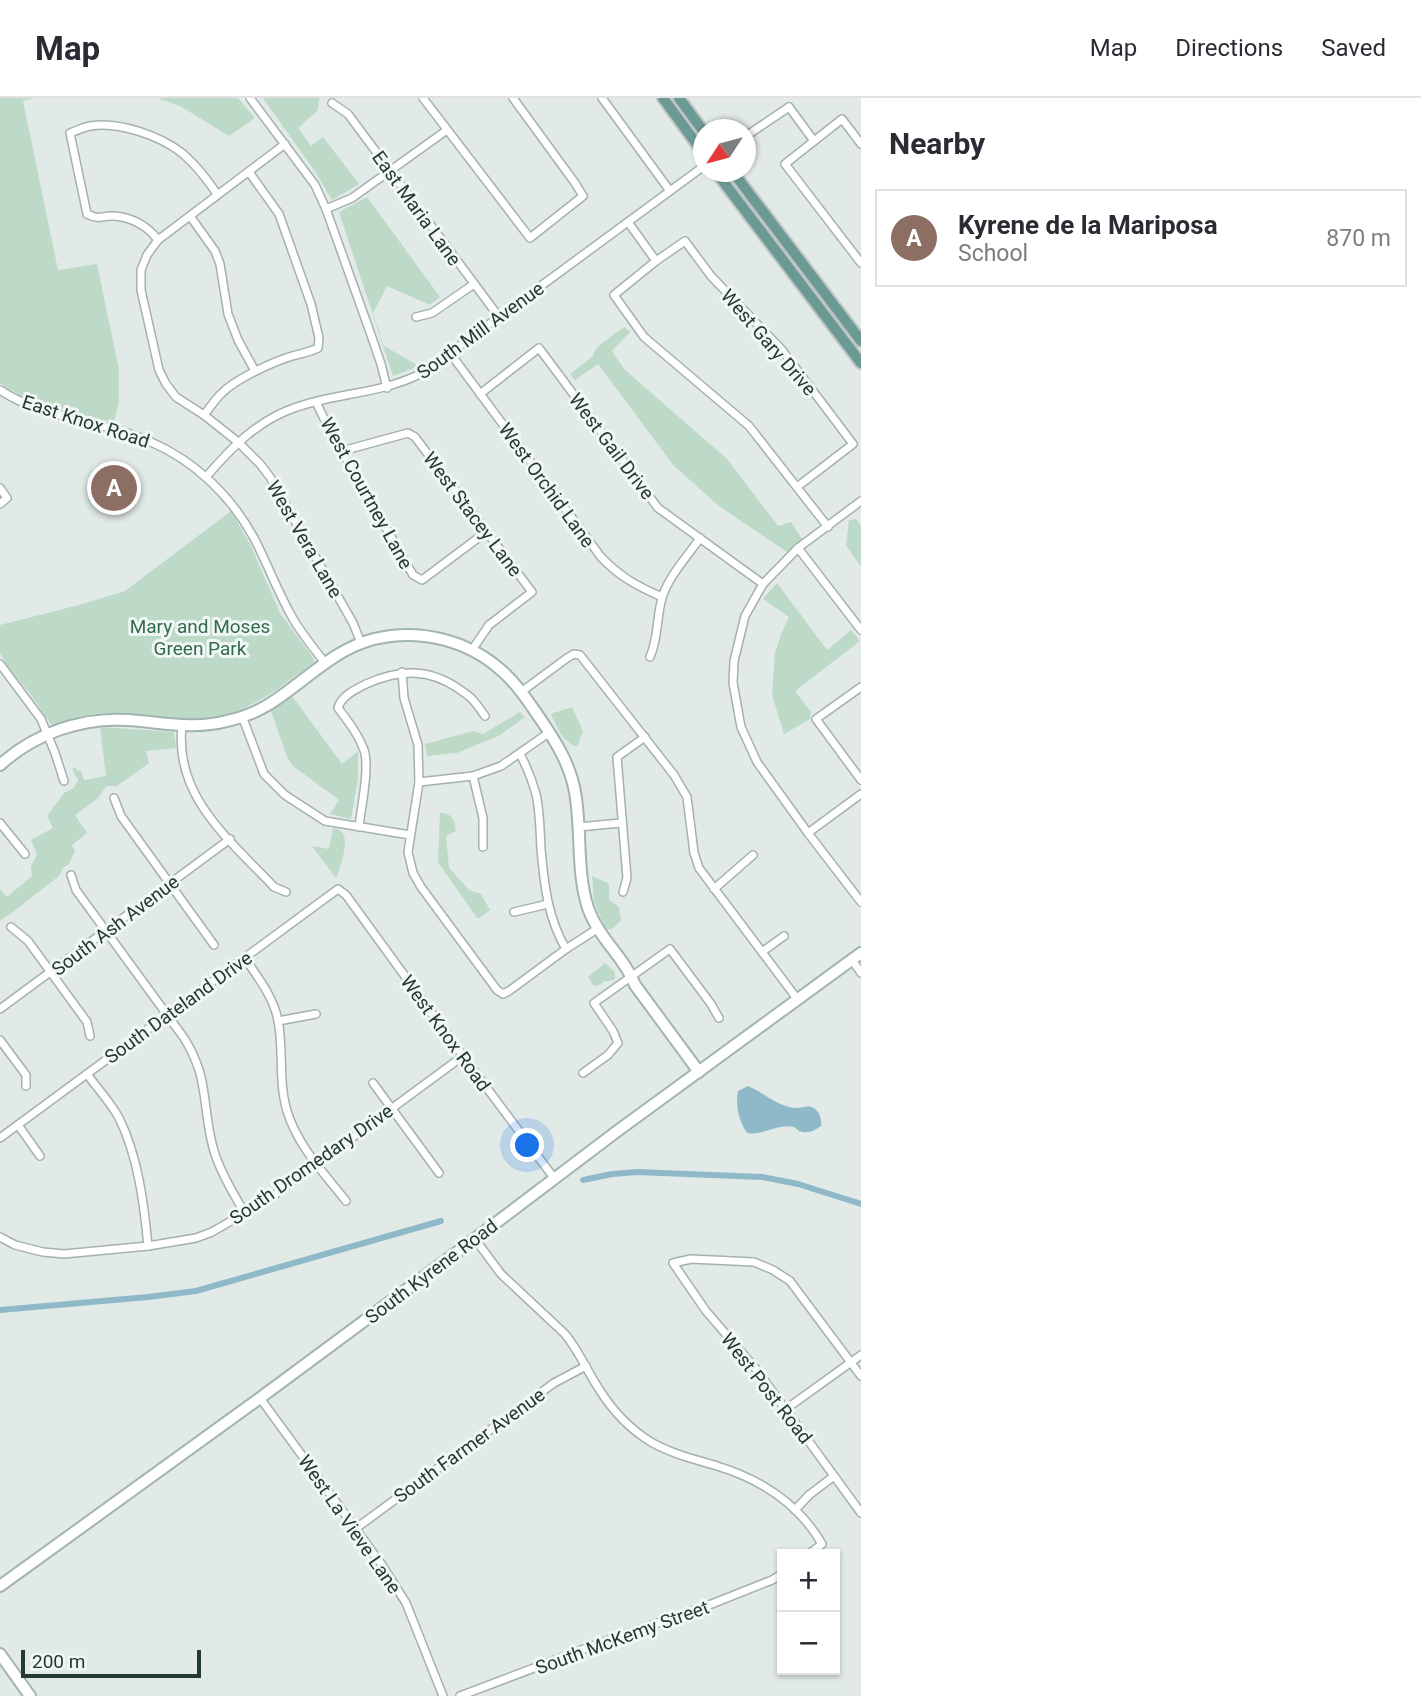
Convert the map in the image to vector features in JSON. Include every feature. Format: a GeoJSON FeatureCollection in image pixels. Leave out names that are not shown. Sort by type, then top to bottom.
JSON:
{"type":"FeatureCollection","features":[{"type":"Feature","properties":{"kind":"main road"},"geometry":{"type":"LineString","coordinates":[[663,98],[693,139]]}},
{"type":"Feature","properties":{"kind":"main road"},"geometry":{"type":"LineString","coordinates":[[679,98],[694,119]]}},
{"type":"Feature","properties":{"kind":"main road"},"geometry":{"type":"LineString","coordinates":[[724,182],[861,363]]}},
{"type":"Feature","properties":{"kind":"main road"},"geometry":{"type":"LineString","coordinates":[[741,182],[861,341]]}},
{"type":"Feature","properties":{"kind":"main road"},"geometry":{"type":"LineString","coordinates":[[0,765],[48,734],[75,725],[103,720],[182,726],[213,724],[253,713],[339,653],[361,643],[388,636],[411,635],[440,639],[472,650],[503,672],[521,692],[563,755],[575,793],[584,891],[597,929],[632,976],[635,985],[664,1018],[701,1070]]}},
{"type":"Feature","properties":{"kind":"main road","name":"South Kyrene Road"},"geometry":{"type":"LineString","coordinates":[[0,1586],[260,1398],[856,956]]}},
{"type":"Feature","properties":{"kind":"main road"},"geometry":{"type":"LineString","coordinates":[[0,1654],[30,1696]]}},
{"type":"Feature","properties":{"kind":"street"},"geometry":{"type":"LineString","coordinates":[[250,98],[315,185],[381,364],[387,388]]}},
{"type":"Feature","properties":{"kind":"street"},"geometry":{"type":"LineString","coordinates":[[423,98],[530,238],[583,196],[513,98]]}},
{"type":"Feature","properties":{"kind":"street"},"geometry":{"type":"LineString","coordinates":[[602,98],[670,191]]}},
{"type":"Feature","properties":{"kind":"street"},"geometry":{"type":"LineString","coordinates":[[756,128],[789,102],[814,141]]}},
{"type":"Feature","properties":{"kind":"street","name":"East Maria Lane"},"geometry":{"type":"LineString","coordinates":[[332,103],[348,114],[499,317]]}},
{"type":"Feature","properties":{"kind":"street"},"geometry":{"type":"LineString","coordinates":[[861,144],[842,119],[785,164],[861,263]]}},
{"type":"Feature","properties":{"kind":"street"},"geometry":{"type":"LineString","coordinates":[[217,194],[203,174],[181,153],[140,131],[112,126],[90,126],[70,133],[87,215],[96,219],[112,216],[127,219],[144,226],[158,240],[285,144]]}},
{"type":"Feature","properties":{"kind":"street"},"geometry":{"type":"LineString","coordinates":[[326,209],[352,198],[447,130]]}},
{"type":"Feature","properties":{"kind":"street"},"geometry":{"type":"LineString","coordinates":[[204,415],[222,392],[255,371],[318,348],[319,338],[312,304],[279,214],[249,172]]}},
{"type":"Feature","properties":{"kind":"street","name":"South Mill Avenue"},"geometry":{"type":"LineString","coordinates":[[206,477],[238,442],[273,417],[316,402],[387,388],[424,372],[693,174]]}},
{"type":"Feature","properties":{"kind":"street"},"geometry":{"type":"LineString","coordinates":[[190,216],[215,251],[220,264],[228,314],[255,371]]}},
{"type":"Feature","properties":{"kind":"street"},"geometry":{"type":"LineString","coordinates":[[628,222],[656,261],[614,295],[644,337],[749,426],[828,527]]}},
{"type":"Feature","properties":{"kind":"street","name":"West Vera Lane"},"geometry":{"type":"LineString","coordinates":[[158,240],[147,255],[141,270],[141,290],[159,370],[166,384],[176,397],[238,442],[260,464],[277,487],[353,623],[361,643]]}},
{"type":"Feature","properties":{"kind":"street","name":"West Gary Drive"},"geometry":{"type":"LineString","coordinates":[[656,261],[685,242],[711,276],[782,350],[853,444],[797,487]]}},
{"type":"Feature","properties":{"kind":"street"},"geometry":{"type":"LineString","coordinates":[[415,317],[432,313],[474,284]]}},
{"type":"Feature","properties":{"kind":"street","name":"West Gail Drive"},"geometry":{"type":"LineString","coordinates":[[480,394],[539,348],[658,508],[763,584]]}},
{"type":"Feature","properties":{"kind":"street","name":"West Orchid Lane"},"geometry":{"type":"LineString","coordinates":[[450,353],[601,557],[624,579],[662,597]]}},
{"type":"Feature","properties":{"kind":"street","name":"East Knox Road"},"geometry":{"type":"LineString","coordinates":[[0,390],[34,407],[149,441],[180,457],[206,477]]}},
{"type":"Feature","properties":{"kind":"street","name":"West Courtney Lane"},"geometry":{"type":"LineString","coordinates":[[316,402],[413,575],[422,580],[486,532]]}},
{"type":"Feature","properties":{"kind":"street","name":"West Stacey Lane"},"geometry":{"type":"LineString","coordinates":[[342,451],[408,433],[415,437],[532,592],[489,625],[472,650]]}},
{"type":"Feature","properties":{"kind":"street"},"geometry":{"type":"LineString","coordinates":[[206,477],[236,509],[290,614],[325,663]]}},
{"type":"Feature","properties":{"kind":"street"},"geometry":{"type":"LineString","coordinates":[[0,488],[7,498],[0,504]]}},
{"type":"Feature","properties":{"kind":"street"},"geometry":{"type":"LineString","coordinates":[[861,501],[798,548],[763,584],[745,616],[734,661],[733,683],[741,727],[757,762],[861,902]]}},
{"type":"Feature","properties":{"kind":"street"},"geometry":{"type":"LineString","coordinates":[[650,657],[656,643],[662,597],[700,538]]}},
{"type":"Feature","properties":{"kind":"street"},"geometry":{"type":"LineString","coordinates":[[798,548],[861,630]]}},
{"type":"Feature","properties":{"kind":"street"},"geometry":{"type":"LineString","coordinates":[[521,692],[567,658],[580,655],[674,775],[687,796],[694,853],[699,868],[798,1000]]}},
{"type":"Feature","properties":{"kind":"street"},"geometry":{"type":"LineString","coordinates":[[0,664],[35,709],[48,734],[64,781]]}},
{"type":"Feature","properties":{"kind":"street"},"geometry":{"type":"LineString","coordinates":[[359,827],[365,753],[353,727],[338,708],[340,701],[382,676],[402,672],[425,674],[446,680],[471,697],[485,716]]}},
{"type":"Feature","properties":{"kind":"street"},"geometry":{"type":"LineString","coordinates":[[402,672],[404,698],[418,746],[419,782],[408,852],[413,873],[497,990],[503,994],[597,929]]}},
{"type":"Feature","properties":{"kind":"street"},"geometry":{"type":"LineString","coordinates":[[861,687],[816,719],[861,780]]}},
{"type":"Feature","properties":{"kind":"street"},"geometry":{"type":"LineString","coordinates":[[242,716],[264,775],[285,795],[325,821],[410,835]]}},
{"type":"Feature","properties":{"kind":"street"},"geometry":{"type":"LineString","coordinates":[[182,726],[182,760],[193,792],[203,809],[274,887],[286,892]]}},
{"type":"Feature","properties":{"kind":"street"},"geometry":{"type":"LineString","coordinates":[[419,782],[473,776],[501,766],[550,732]]}},
{"type":"Feature","properties":{"kind":"street"},"geometry":{"type":"LineString","coordinates":[[623,892],[627,878],[617,757],[645,737]]}},
{"type":"Feature","properties":{"kind":"street"},"geometry":{"type":"LineString","coordinates":[[520,754],[529,771],[536,795],[548,904],[555,928],[566,949]]}},
{"type":"Feature","properties":{"kind":"street"},"geometry":{"type":"LineString","coordinates":[[473,776],[483,818],[483,847]]}},
{"type":"Feature","properties":{"kind":"street"},"geometry":{"type":"LineString","coordinates":[[808,833],[861,794]]}},
{"type":"Feature","properties":{"kind":"street"},"geometry":{"type":"LineString","coordinates":[[114,798],[121,816],[214,945]]}},
{"type":"Feature","properties":{"kind":"street"},"geometry":{"type":"LineString","coordinates":[[0,823],[25,854]]}},
{"type":"Feature","properties":{"kind":"street"},"geometry":{"type":"LineString","coordinates":[[578,827],[621,823]]}},
{"type":"Feature","properties":{"kind":"street","name":"South Ash Avenue"},"geometry":{"type":"LineString","coordinates":[[0,1009],[230,839]]}},
{"type":"Feature","properties":{"kind":"street"},"geometry":{"type":"LineString","coordinates":[[714,889],[753,855]]}},
{"type":"Feature","properties":{"kind":"street"},"geometry":{"type":"LineString","coordinates":[[71,876],[76,890],[168,1015],[194,1056],[215,1154],[223,1175],[245,1213]]}},
{"type":"Feature","properties":{"kind":"street","name":"South Dateland Drive"},"geometry":{"type":"LineString","coordinates":[[0,1138],[338,889]]}},
{"type":"Feature","properties":{"kind":"street","name":"West Knox Road"},"geometry":{"type":"LineString","coordinates":[[338,889],[346,895],[554,1178]]}},
{"type":"Feature","properties":{"kind":"street"},"geometry":{"type":"LineString","coordinates":[[514,912],[548,904]]}},
{"type":"Feature","properties":{"kind":"street"},"geometry":{"type":"LineString","coordinates":[[11,927],[28,941],[87,1021],[90,1037]]}},
{"type":"Feature","properties":{"kind":"street"},"geometry":{"type":"LineString","coordinates":[[762,952],[784,936]]}},
{"type":"Feature","properties":{"kind":"street"},"geometry":{"type":"LineString","coordinates":[[583,1073],[618,1044],[613,1031],[594,1003],[670,949],[719,1017]]}},
{"type":"Feature","properties":{"kind":"street"},"geometry":{"type":"LineString","coordinates":[[856,956],[861,973]]}},
{"type":"Feature","properties":{"kind":"street"},"geometry":{"type":"LineString","coordinates":[[245,958],[265,987],[278,1021],[281,1083],[287,1111],[297,1136],[346,1200]]}},
{"type":"Feature","properties":{"kind":"street"},"geometry":{"type":"LineString","coordinates":[[278,1021],[316,1014]]}},
{"type":"Feature","properties":{"kind":"street"},"geometry":{"type":"LineString","coordinates":[[0,1040],[26,1075],[26,1086]]}},
{"type":"Feature","properties":{"kind":"street","name":"South Dromedary Drive"},"geometry":{"type":"LineString","coordinates":[[0,1237],[15,1245],[64,1254],[148,1246],[196,1238],[212,1232],[269,1199],[463,1056]]}},
{"type":"Feature","properties":{"kind":"street"},"geometry":{"type":"LineString","coordinates":[[87,1074],[118,1117],[135,1164],[145,1210],[148,1246]]}},
{"type":"Feature","properties":{"kind":"street"},"geometry":{"type":"LineString","coordinates":[[373,1083],[439,1173]]}},
{"type":"Feature","properties":{"kind":"street"},"geometry":{"type":"LineString","coordinates":[[18,1125],[40,1156]]}},
{"type":"Feature","properties":{"kind":"street"},"geometry":{"type":"LineString","coordinates":[[475,1239],[501,1274],[565,1334],[609,1404],[631,1426],[651,1442],[677,1455],[720,1466],[763,1485],[812,1527],[822,1544],[815,1549]]}},
{"type":"Feature","properties":{"kind":"street","name":"West Post Road"},"geometry":{"type":"LineString","coordinates":[[851,1362],[790,1282],[773,1270],[754,1262],[691,1259],[673,1263],[706,1311],[756,1369],[861,1513]]}},
{"type":"Feature","properties":{"kind":"street"},"geometry":{"type":"LineString","coordinates":[[786,1409],[861,1355]]}},
{"type":"Feature","properties":{"kind":"street"},"geometry":{"type":"LineString","coordinates":[[851,1362],[861,1376]]}},
{"type":"Feature","properties":{"kind":"street","name":"South Farmer Avenue"},"geometry":{"type":"LineString","coordinates":[[355,1529],[548,1388],[586,1366]]}},
{"type":"Feature","properties":{"kind":"street","name":"West La Vieve Lane"},"geometry":{"type":"LineString","coordinates":[[260,1398],[382,1565],[406,1603],[443,1696]]}},
{"type":"Feature","properties":{"kind":"street"},"geometry":{"type":"LineString","coordinates":[[795,1510],[809,1495],[834,1476]]}},
{"type":"Feature","properties":{"kind":"street","name":"South McKemy Street"},"geometry":{"type":"LineString","coordinates":[[460,1696],[704,1607],[777,1577]]}},
{"type":"Feature","properties":{"kind":"green space"},"geometry":{"type":"Polygon","coordinates":[[[0,98],[33,98],[23,101],[58,270],[97,264],[119,370],[119,401],[114,423],[40,404],[0,383],[0,98]]]}},
{"type":"Feature","properties":{"kind":"green space"},"geometry":{"type":"Polygon","coordinates":[[[157,98],[238,98],[255,118],[229,136],[180,106],[157,98]]]}},
{"type":"Feature","properties":{"kind":"green space"},"geometry":{"type":"Polygon","coordinates":[[[263,98],[319,98],[318,110],[298,128],[311,146],[323,137],[359,184],[332,200],[263,98]]]}},
{"type":"Feature","properties":{"kind":"green space"},"geometry":{"type":"Polygon","coordinates":[[[367,197],[440,297],[430,305],[387,286],[373,313],[384,346],[419,366],[393,376],[339,212],[367,197]]]}},
{"type":"Feature","properties":{"kind":"green space"},"geometry":{"type":"Polygon","coordinates":[[[624,327],[630,332],[612,351],[624,369],[727,459],[778,526],[791,522],[802,539],[787,552],[719,506],[674,466],[598,364],[575,380],[570,374],[592,357],[597,347],[624,327]]]}},
{"type":"Feature","properties":{"kind":"green space","name":"Mary and Moses Green Park"},"geometry":{"type":"Polygon","coordinates":[[[231,511],[250,544],[280,613],[314,659],[313,663],[265,697],[226,715],[185,720],[103,713],[52,726],[0,653],[0,625],[125,591],[231,511]]]}},
{"type":"Feature","properties":{"kind":"green space"},"geometry":{"type":"Polygon","coordinates":[[[856,519],[861,526],[861,567],[846,545],[849,520],[856,519]]]}},
{"type":"Feature","properties":{"kind":"green space"},"geometry":{"type":"Polygon","coordinates":[[[777,583],[827,650],[851,630],[860,641],[795,691],[811,712],[810,719],[784,734],[772,695],[775,653],[789,617],[763,599],[777,583]]]}},
{"type":"Feature","properties":{"kind":"green space"},"geometry":{"type":"Polygon","coordinates":[[[292,696],[342,764],[358,751],[358,778],[351,819],[330,814],[339,800],[293,766],[288,759],[271,711],[292,696]]]}},
{"type":"Feature","properties":{"kind":"green space"},"geometry":{"type":"Polygon","coordinates":[[[572,707],[583,731],[577,747],[564,738],[551,714],[572,707]]]}},
{"type":"Feature","properties":{"kind":"green space"},"geometry":{"type":"Polygon","coordinates":[[[520,712],[525,717],[500,735],[457,753],[427,756],[425,744],[473,731],[483,734],[520,712]]]}},
{"type":"Feature","properties":{"kind":"green space"},"geometry":{"type":"Polygon","coordinates":[[[100,727],[174,732],[176,748],[146,751],[149,763],[117,786],[106,786],[98,798],[75,815],[87,833],[72,845],[75,851],[69,864],[59,876],[0,922],[0,889],[7,897],[32,876],[31,867],[37,854],[31,840],[53,828],[47,816],[64,793],[74,788],[78,780],[72,769],[76,767],[77,771],[81,770],[84,780],[106,776],[100,727]]]}},
{"type":"Feature","properties":{"kind":"green space"},"geometry":{"type":"Polygon","coordinates":[[[440,813],[450,816],[456,828],[456,831],[446,836],[449,868],[469,890],[481,894],[490,910],[478,919],[438,862],[440,813]]]}},
{"type":"Feature","properties":{"kind":"green space"},"geometry":{"type":"Polygon","coordinates":[[[333,828],[339,830],[345,838],[336,878],[312,846],[329,849],[333,828]]]}},
{"type":"Feature","properties":{"kind":"green space"},"geometry":{"type":"Polygon","coordinates":[[[592,876],[609,884],[609,900],[619,907],[621,920],[612,929],[606,929],[594,902],[592,876]]]}},
{"type":"Feature","properties":{"kind":"green space"},"geometry":{"type":"Polygon","coordinates":[[[605,963],[615,972],[615,979],[594,986],[588,977],[605,963]]]}},
{"type":"Feature","properties":{"kind":"water"},"geometry":{"type":"Polygon","coordinates":[[[748,1086],[793,1108],[814,1108],[821,1120],[821,1126],[808,1132],[788,1126],[747,1133],[737,1102],[738,1091],[748,1086]]]}},
{"type":"Feature","properties":{"kind":"waterway"},"geometry":{"type":"LineString","coordinates":[[583,1180],[637,1172],[762,1177],[798,1184],[861,1204]]}},
{"type":"Feature","properties":{"kind":"waterway"},"geometry":{"type":"LineString","coordinates":[[0,1310],[196,1291],[441,1221]]}},
{"type":"Feature","properties":{"kind":"place","name":"Kyrene de la Mariposa"},"geometry":{"type":"Point","coordinates":[114,488]}}]}
